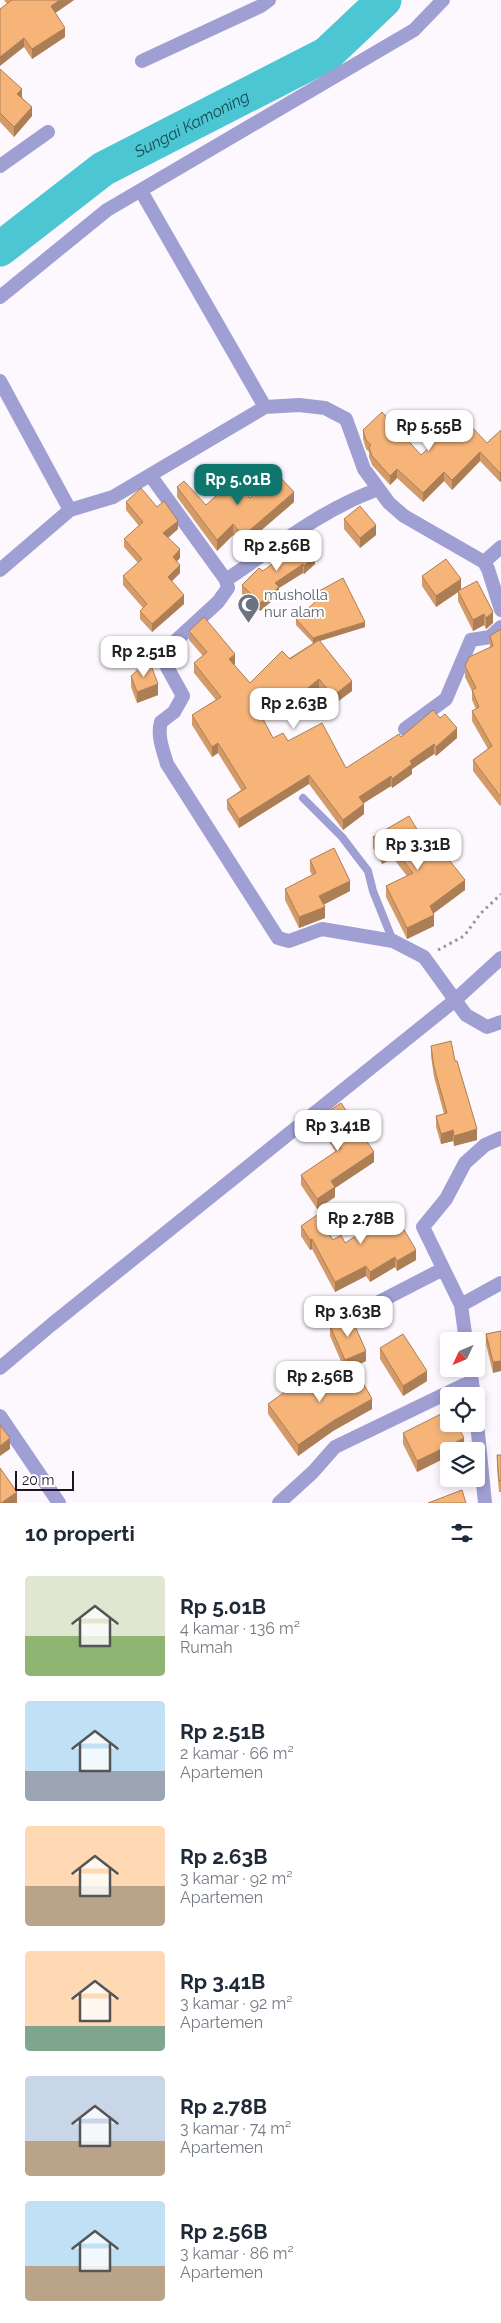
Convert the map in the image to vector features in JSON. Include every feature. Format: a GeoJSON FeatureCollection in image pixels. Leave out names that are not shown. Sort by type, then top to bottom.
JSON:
{"type":"FeatureCollection","features":[{"type":"Feature","properties":{"kind":"street"},"geometry":{"type":"LineString","coordinates":[[142,61],[261,6],[269,0]]}},
{"type":"Feature","properties":{"kind":"street"},"geometry":{"type":"LineString","coordinates":[[0,297],[107,210],[414,30],[443,0]]}},
{"type":"Feature","properties":{"kind":"street"},"geometry":{"type":"LineString","coordinates":[[0,166],[48,132]]}},
{"type":"Feature","properties":{"kind":"street"},"geometry":{"type":"LineString","coordinates":[[140,190],[265,407]]}},
{"type":"Feature","properties":{"kind":"street"},"geometry":{"type":"LineString","coordinates":[[0,381],[70,510]]}},
{"type":"Feature","properties":{"kind":"street"},"geometry":{"type":"LineString","coordinates":[[0,570],[70,510],[113,496],[265,407],[299,405],[325,408],[346,419],[364,469],[388,503],[404,516],[484,562],[501,610]]}},
{"type":"Feature","properties":{"kind":"street"},"geometry":{"type":"LineString","coordinates":[[150,475],[226,580],[228,588],[218,602],[169,647],[165,658],[167,667],[183,696],[174,712],[161,722],[159,727],[167,764],[278,938],[289,941],[322,929],[393,941],[424,958],[466,1015],[487,1027],[501,1022]]}},
{"type":"Feature","properties":{"kind":"street"},"geometry":{"type":"LineString","coordinates":[[226,580],[302,530],[358,497],[379,490]]}},
{"type":"Feature","properties":{"kind":"street"},"geometry":{"type":"LineString","coordinates":[[484,562],[501,547]]}},
{"type":"Feature","properties":{"kind":"street"},"geometry":{"type":"LineString","coordinates":[[405,729],[446,699],[471,640],[490,637],[501,627]]}},
{"type":"Feature","properties":{"kind":"street"},"geometry":{"type":"LineString","coordinates":[[0,1368],[454,1001],[501,958]]}},
{"type":"Feature","properties":{"kind":"street"},"geometry":{"type":"LineString","coordinates":[[465,1332],[461,1305],[423,1227],[446,1199],[465,1163],[485,1145],[501,1138]]}},
{"type":"Feature","properties":{"kind":"street"},"geometry":{"type":"LineString","coordinates":[[346,1319],[443,1269]]}},
{"type":"Feature","properties":{"kind":"street"},"geometry":{"type":"LineString","coordinates":[[461,1305],[501,1283]]}},
{"type":"Feature","properties":{"kind":"street"},"geometry":{"type":"LineString","coordinates":[[279,1503],[313,1472],[335,1447],[465,1378]]}},
{"type":"Feature","properties":{"kind":"street"},"geometry":{"type":"LineString","coordinates":[[0,1416],[59,1503]]}},
{"type":"Feature","properties":{"kind":"street"},"geometry":{"type":"LineString","coordinates":[[478,1432],[485,1503]]}},
{"type":"Feature","properties":{"kind":"lane"},"geometry":{"type":"LineString","coordinates":[[303,798],[342,837],[368,871],[373,891],[393,941]]}},
{"type":"Feature","properties":{"kind":"path"},"geometry":{"type":"LineString","coordinates":[[424,958],[464,936],[481,914],[501,894]]}},
{"type":"Feature","properties":{"kind":"building"},"geometry":{"type":"Polygon","coordinates":[[[12,0],[60,0],[51,6],[65,28],[32,49],[24,38],[0,57],[0,9],[12,0]]]}},
{"type":"Feature","properties":{"kind":"building"},"geometry":{"type":"Polygon","coordinates":[[[0,69],[22,89],[17,94],[32,107],[14,127],[0,113],[0,69]]]}},
{"type":"Feature","properties":{"kind":"building"},"geometry":{"type":"Polygon","coordinates":[[[382,412],[421,455],[452,427],[455,430],[466,421],[487,443],[501,430],[501,472],[480,452],[452,480],[444,472],[423,493],[397,469],[390,476],[372,456],[369,447],[371,445],[366,440],[363,430],[382,412]]]}},
{"type":"Feature","properties":{"kind":"building"},"geometry":{"type":"Polygon","coordinates":[[[276,473],[294,492],[243,536],[233,524],[217,540],[177,487],[184,481],[206,505],[234,480],[250,498],[276,473]]]}},
{"type":"Feature","properties":{"kind":"building"},"geometry":{"type":"Polygon","coordinates":[[[141,488],[157,507],[164,501],[178,521],[163,533],[180,549],[173,557],[180,565],[168,577],[184,595],[152,624],[140,611],[147,604],[123,576],[142,559],[124,539],[143,522],[126,502],[141,488]]]}},
{"type":"Feature","properties":{"kind":"building"},"geometry":{"type":"Polygon","coordinates":[[[360,506],[376,525],[360,538],[344,519],[360,506]]]}},
{"type":"Feature","properties":{"kind":"building"},"geometry":{"type":"Polygon","coordinates":[[[303,541],[315,556],[304,566],[303,564],[275,583],[279,587],[260,603],[242,585],[259,568],[263,571],[303,541]]]}},
{"type":"Feature","properties":{"kind":"building"},"geometry":{"type":"Polygon","coordinates":[[[446,559],[461,579],[436,596],[422,576],[446,559]]]}},
{"type":"Feature","properties":{"kind":"building"},"geometry":{"type":"Polygon","coordinates":[[[343,578],[365,622],[313,638],[296,619],[322,596],[319,591],[343,578]]]}},
{"type":"Feature","properties":{"kind":"building"},"geometry":{"type":"Polygon","coordinates":[[[477,581],[493,612],[486,618],[484,614],[473,620],[458,591],[477,581]]]}},
{"type":"Feature","properties":{"kind":"building"},"geometry":{"type":"Polygon","coordinates":[[[204,617],[235,654],[229,659],[250,683],[282,651],[290,659],[319,640],[352,681],[333,696],[319,679],[289,703],[281,693],[256,706],[273,738],[283,733],[288,741],[322,723],[346,768],[399,734],[401,737],[433,710],[440,718],[445,714],[457,728],[436,747],[434,744],[410,761],[412,764],[392,779],[391,776],[359,797],[364,804],[343,820],[309,775],[239,819],[227,800],[246,788],[218,743],[212,747],[192,715],[221,697],[194,663],[207,652],[189,631],[204,617]]]}},
{"type":"Feature","properties":{"kind":"building"},"geometry":{"type":"Polygon","coordinates":[[[501,629],[500,796],[473,760],[492,746],[472,711],[479,707],[472,690],[476,688],[465,666],[469,657],[493,646],[490,636],[501,629]]]}},
{"type":"Feature","properties":{"kind":"building"},"geometry":{"type":"Polygon","coordinates":[[[149,660],[158,684],[137,692],[131,676],[149,660]]]}},
{"type":"Feature","properties":{"kind":"building"},"geometry":{"type":"Polygon","coordinates":[[[409,816],[421,836],[427,832],[465,880],[430,906],[434,915],[407,928],[386,886],[413,873],[393,847],[382,854],[373,837],[409,816]]]}},
{"type":"Feature","properties":{"kind":"building"},"geometry":{"type":"Polygon","coordinates":[[[334,848],[350,881],[319,896],[325,907],[299,917],[285,889],[316,873],[310,860],[334,848]]]}},
{"type":"Feature","properties":{"kind":"building"},"geometry":{"type":"Polygon","coordinates":[[[451,1041],[455,1061],[457,1061],[477,1129],[454,1136],[453,1130],[441,1134],[436,1116],[447,1113],[434,1067],[431,1046],[451,1041]]]}},
{"type":"Feature","properties":{"kind":"building"},"geometry":{"type":"Polygon","coordinates":[[[341,1103],[374,1152],[331,1181],[335,1187],[317,1199],[301,1175],[341,1148],[320,1117],[341,1103]]]}},
{"type":"Feature","properties":{"kind":"building"},"geometry":{"type":"Polygon","coordinates":[[[390,1206],[416,1250],[397,1261],[395,1257],[370,1272],[366,1266],[335,1282],[312,1239],[310,1240],[301,1226],[317,1215],[333,1240],[341,1235],[345,1243],[375,1224],[371,1217],[390,1206]]]}},
{"type":"Feature","properties":{"kind":"building"},"geometry":{"type":"Polygon","coordinates":[[[351,1317],[366,1351],[345,1360],[330,1326],[351,1317]]]}},
{"type":"Feature","properties":{"kind":"building"},"geometry":{"type":"Polygon","coordinates":[[[501,1331],[501,1361],[493,1362],[486,1334],[501,1331]]]}},
{"type":"Feature","properties":{"kind":"building"},"geometry":{"type":"Polygon","coordinates":[[[403,1334],[427,1371],[403,1386],[380,1348],[403,1334]]]}},
{"type":"Feature","properties":{"kind":"building"},"geometry":{"type":"Polygon","coordinates":[[[352,1363],[372,1399],[333,1421],[298,1445],[268,1404],[293,1386],[298,1393],[352,1363]]]}},
{"type":"Feature","properties":{"kind":"building"},"geometry":{"type":"Polygon","coordinates":[[[440,1414],[440,1432],[461,1432],[464,1438],[456,1442],[440,1442],[440,1450],[417,1461],[403,1433],[440,1414]]]}},
{"type":"Feature","properties":{"kind":"building"},"geometry":{"type":"Polygon","coordinates":[[[0,1425],[10,1438],[0,1446],[0,1425]]]}},
{"type":"Feature","properties":{"kind":"building"},"geometry":{"type":"Polygon","coordinates":[[[497,1455],[501,1455],[501,1480],[499,1481],[497,1455]]]}},
{"type":"Feature","properties":{"kind":"building"},"geometry":{"type":"Polygon","coordinates":[[[0,1468],[17,1492],[1,1503],[0,1503],[0,1468]]]}},
{"type":"Feature","properties":{"kind":"building"},"geometry":{"type":"Polygon","coordinates":[[[462,1490],[466,1503],[428,1503],[462,1490]]]}},
{"type":"Feature","properties":{"kind":"waterway","name":"Sungai Kamoning"},"geometry":{"type":"LineString","coordinates":[[0,249],[103,169],[327,54],[384,0]]}},
{"type":"Feature","properties":{"kind":"place","name":"musholla nur alam"},"geometry":{"type":"Point","coordinates":[248,623]}}]}
